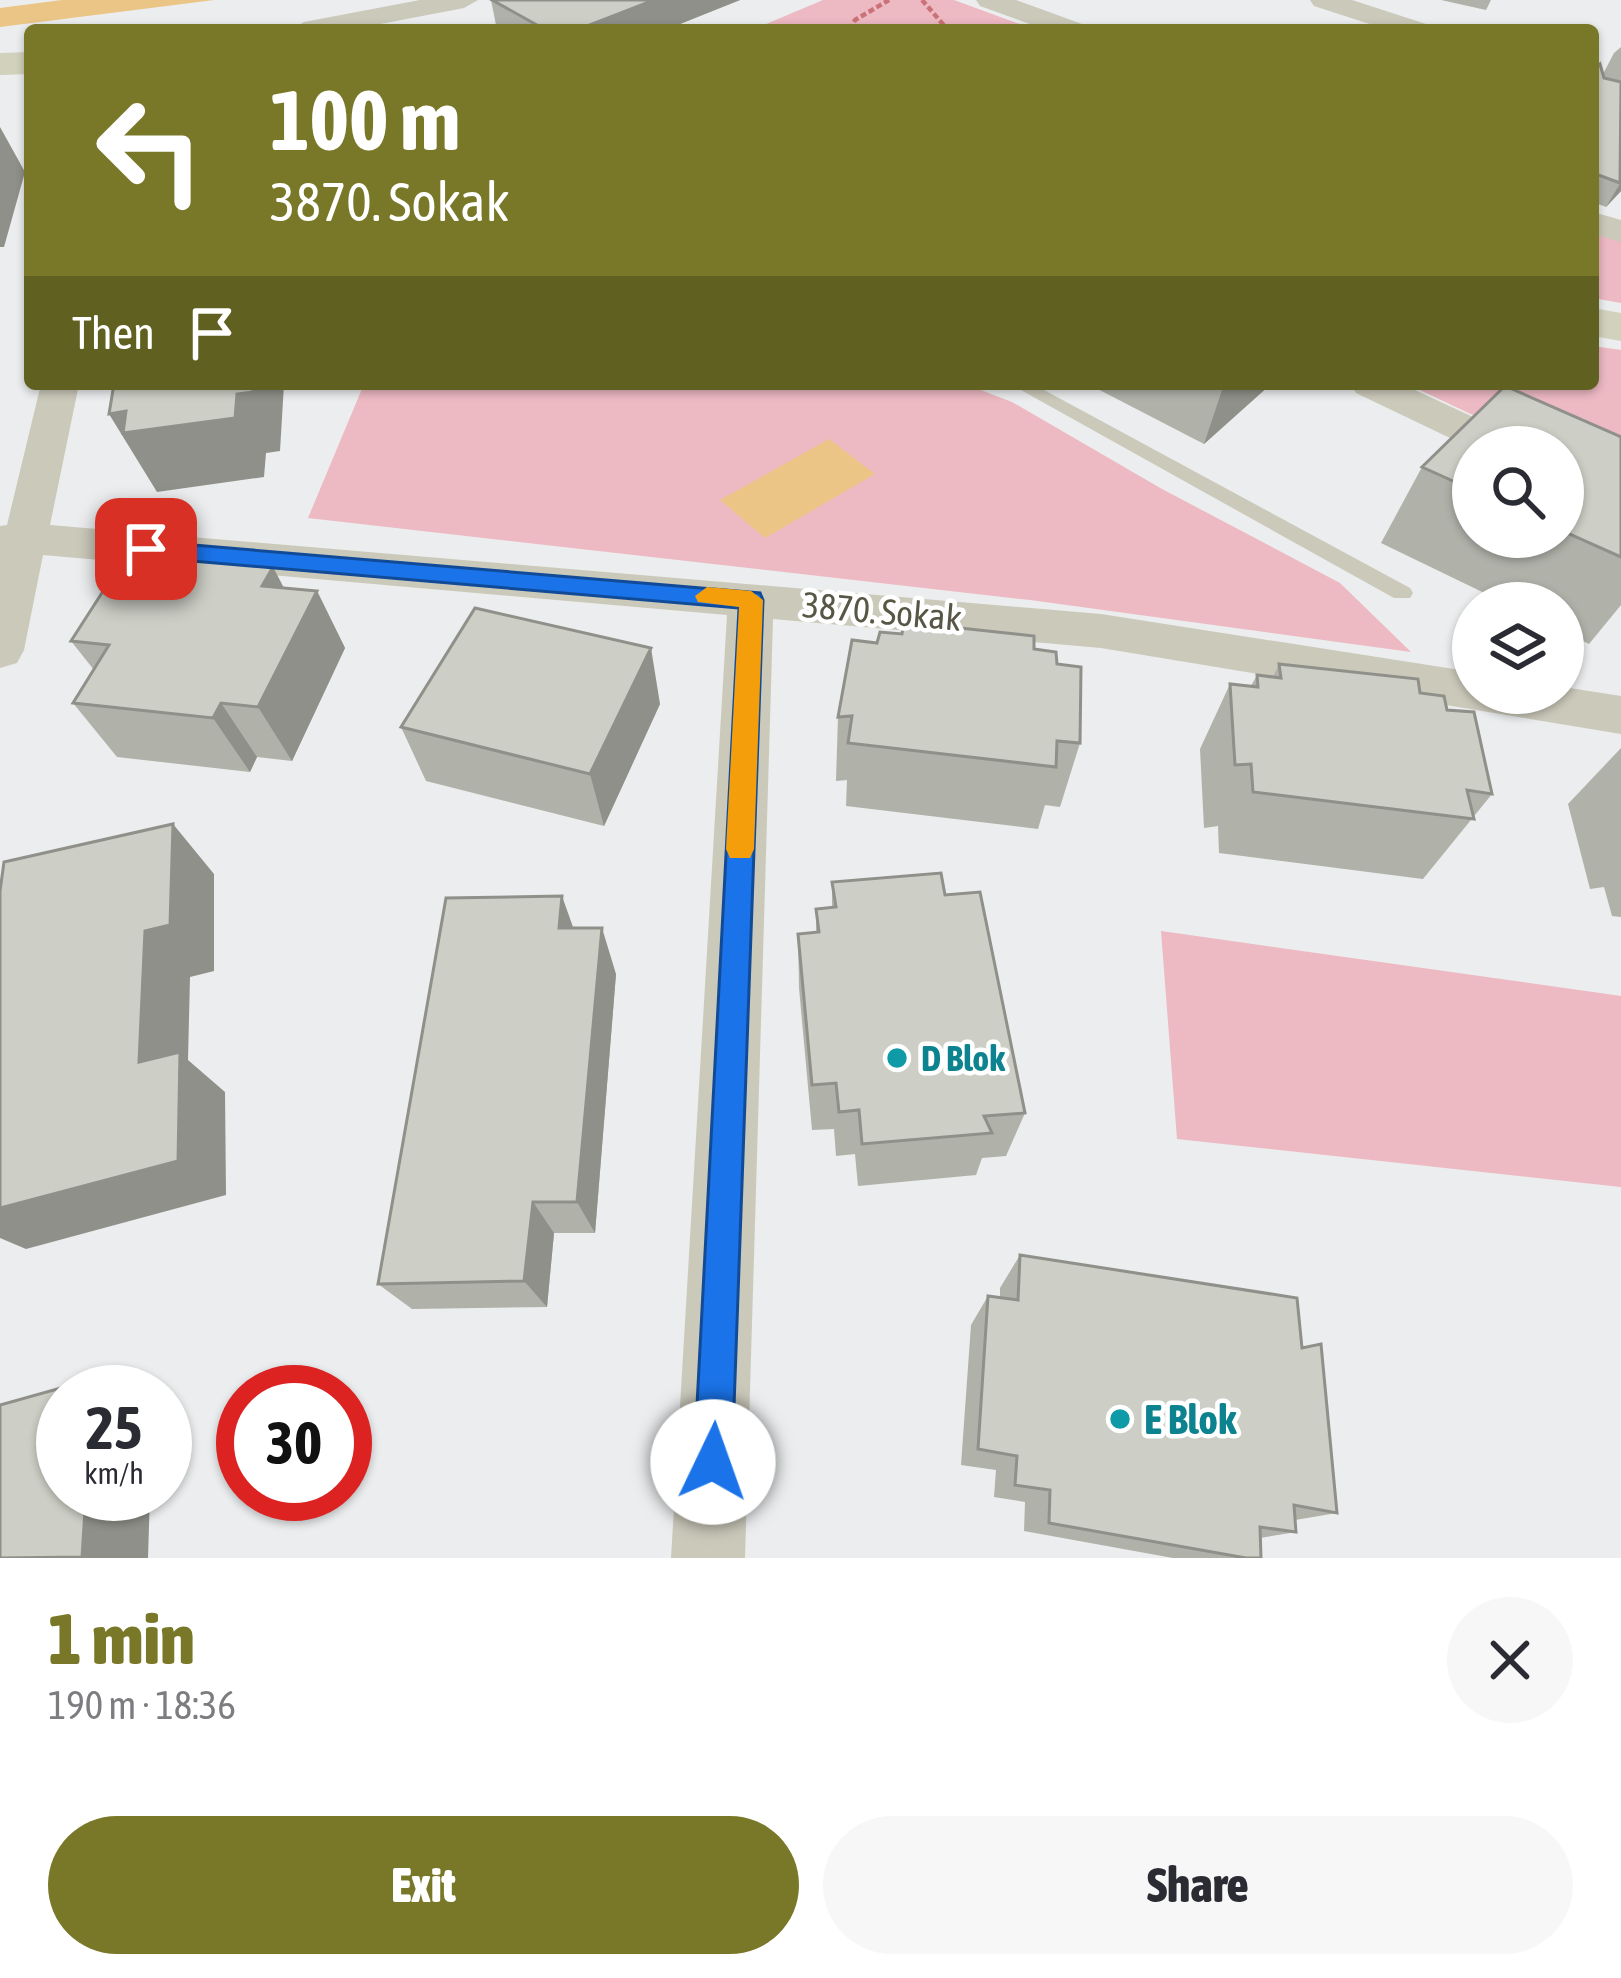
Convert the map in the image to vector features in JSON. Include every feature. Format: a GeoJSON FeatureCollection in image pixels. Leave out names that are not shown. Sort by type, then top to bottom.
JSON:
{"type":"FeatureCollection","features":[{"type":"Feature","properties":{"kind":"street"},"geometry":{"type":"LineString","coordinates":[[336,24],[464,0]]}},
{"type":"Feature","properties":{"kind":"street"},"geometry":{"type":"LineString","coordinates":[[990,0],[1056,24]]}},
{"type":"Feature","properties":{"kind":"street"},"geometry":{"type":"LineString","coordinates":[[1324,0],[1398,24]]}},
{"type":"Feature","properties":{"kind":"street"},"geometry":{"type":"LineString","coordinates":[[0,650],[12,540],[59,390]]}},
{"type":"Feature","properties":{"kind":"street"},"geometry":{"type":"LineString","coordinates":[[1383,390],[1458,426]]}},
{"type":"Feature","properties":{"kind":"street","name":"3870. Sokak"},"geometry":{"type":"LineString","coordinates":[[12,540],[1101,631],[1452,688]]}},
{"type":"Feature","properties":{"kind":"street"},"geometry":{"type":"LineString","coordinates":[[708,1558],[751,600]]}},
{"type":"Feature","properties":{"kind":"street"},"geometry":{"type":"LineString","coordinates":[[1584,709],[1621,715]]}},
{"type":"Feature","properties":{"kind":"lane"},"geometry":{"type":"LineString","coordinates":[[1030,390],[1402,593]]}},
{"type":"Feature","properties":{"kind":"path"},"geometry":{"type":"LineString","coordinates":[[854,24],[889,0]]}},
{"type":"Feature","properties":{"kind":"path"},"geometry":{"type":"LineString","coordinates":[[922,0],[943,24]]}},
{"type":"Feature","properties":{"kind":"shaded area"},"geometry":{"type":"Polygon","coordinates":[[[62,0],[214,0],[0,27],[0,8],[62,0]]]}},
{"type":"Feature","properties":{"kind":"shaded area"},"geometry":{"type":"Polygon","coordinates":[[[823,0],[954,0],[1020,24],[766,24],[823,0]]]}},
{"type":"Feature","properties":{"kind":"shaded area"},"geometry":{"type":"Polygon","coordinates":[[[1599,233],[1621,241],[1621,303],[1599,299],[1599,233]]]}},
{"type":"Feature","properties":{"kind":"shaded area"},"geometry":{"type":"Polygon","coordinates":[[[1599,347],[1621,350],[1621,485],[1584,461],[1584,426],[1496,426],[1420,390],[1599,390],[1599,347]]]}},
{"type":"Feature","properties":{"kind":"shaded area"},"geometry":{"type":"Polygon","coordinates":[[[361,390],[981,390],[1012,402],[1162,489],[1340,583],[1411,652],[1030,600],[308,518],[361,390]]]}},
{"type":"Feature","properties":{"kind":"shaded area"},"geometry":{"type":"Polygon","coordinates":[[[829,439],[875,474],[765,538],[720,500],[829,439]]]}},
{"type":"Feature","properties":{"kind":"shaded area"},"geometry":{"type":"Polygon","coordinates":[[[1161,931],[1621,996],[1621,1187],[1177,1139],[1161,931]]]}},
{"type":"Feature","properties":{"kind":"building"},"geometry":{"type":"Polygon","coordinates":[[[492,0],[654,0],[592,24],[535,24],[492,0]]]}},
{"type":"Feature","properties":{"kind":"building"},"geometry":{"type":"Polygon","coordinates":[[[1599,65],[1604,78],[1621,82],[1620,183],[1599,175],[1599,65]]]}},
{"type":"Feature","properties":{"kind":"building"},"geometry":{"type":"Polygon","coordinates":[[[113,390],[253,390],[237,394],[235,418],[123,433],[126,411],[109,414],[113,390]]]}},
{"type":"Feature","properties":{"kind":"building"},"geometry":{"type":"Polygon","coordinates":[[[1501,390],[1514,390],[1621,437],[1621,557],[1584,540],[1584,426],[1464,426],[1501,390]]]}},
{"type":"Feature","properties":{"kind":"building"},"geometry":{"type":"Polygon","coordinates":[[[1452,438],[1452,481],[1422,467],[1452,438]]]}},
{"type":"Feature","properties":{"kind":"building"},"geometry":{"type":"Polygon","coordinates":[[[127,554],[273,567],[262,586],[317,591],[258,707],[221,703],[213,718],[73,703],[109,645],[71,641],[127,554]]]}},
{"type":"Feature","properties":{"kind":"building"},"geometry":{"type":"Polygon","coordinates":[[[475,608],[651,648],[590,774],[401,727],[475,608]]]}},
{"type":"Feature","properties":{"kind":"building"},"geometry":{"type":"Polygon","coordinates":[[[904,622],[1034,636],[1034,649],[1056,652],[1057,664],[1081,667],[1080,743],[1057,741],[1056,767],[848,743],[852,716],[838,717],[852,640],[877,643],[880,632],[902,634],[904,622]]]}},
{"type":"Feature","properties":{"kind":"building"},"geometry":{"type":"Polygon","coordinates":[[[1279,664],[1418,679],[1420,693],[1444,696],[1452,714],[1474,714],[1492,794],[1467,790],[1474,819],[1253,792],[1251,764],[1235,765],[1230,684],[1258,687],[1257,675],[1281,678],[1279,664]]]}},
{"type":"Feature","properties":{"kind":"building"},"geometry":{"type":"Polygon","coordinates":[[[173,824],[170,925],[145,931],[139,1062],[180,1052],[178,1161],[0,1208],[0,891],[4,862],[173,824]]]}},
{"type":"Feature","properties":{"kind":"building","name":"D Blok"},"geometry":{"type":"Polygon","coordinates":[[[941,873],[945,895],[980,892],[1025,1113],[984,1116],[992,1133],[862,1144],[859,1110],[839,1112],[836,1083],[812,1085],[798,934],[819,932],[816,909],[836,907],[832,882],[941,873]]]}},
{"type":"Feature","properties":{"kind":"building"},"geometry":{"type":"Polygon","coordinates":[[[562,896],[559,928],[602,928],[577,1202],[533,1202],[524,1281],[378,1284],[446,898],[562,896]]]}},
{"type":"Feature","properties":{"kind":"building","name":"E Blok"},"geometry":{"type":"Polygon","coordinates":[[[1020,1255],[1297,1298],[1302,1348],[1321,1344],[1337,1513],[1294,1505],[1296,1532],[1260,1527],[1261,1558],[1049,1523],[1050,1490],[1015,1485],[1017,1456],[978,1449],[988,1296],[1018,1300],[1020,1255]]]}},
{"type":"Feature","properties":{"kind":"building"},"geometry":{"type":"Polygon","coordinates":[[[36,1395],[36,1521],[84,1521],[82,1557],[0,1558],[0,1405],[36,1395]]]}},
{"type":"Feature","properties":{"kind":"slow traffic"},"geometry":{"type":"LineString","coordinates":[[707,596],[751,600],[740,849]]}},
{"type":"Feature","properties":{"kind":"place","name":"D Blok"},"geometry":{"type":"Point","coordinates":[897,1058]}},
{"type":"Feature","properties":{"kind":"place","name":"E Blok"},"geometry":{"type":"Point","coordinates":[1120,1419]}},
{"type":"Feature","properties":{"kind":"route"},"geometry":{"type":"LineString","coordinates":[[146,549],[558,580],[751,600],[713,1462]]}}]}
